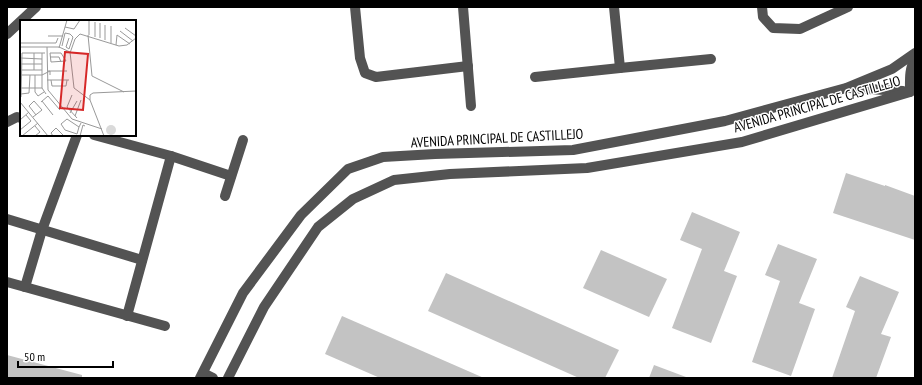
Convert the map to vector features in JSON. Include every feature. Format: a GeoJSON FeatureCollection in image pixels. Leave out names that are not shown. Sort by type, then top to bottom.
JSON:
{"type":"FeatureCollection","features":[{"type":"Feature","properties":{"kind":"street"},"geometry":{"type":"LineString","coordinates":[[22,20],[36,7]]}},
{"type":"Feature","properties":{"kind":"street"},"geometry":{"type":"LineString","coordinates":[[355,7],[360,58],[365,73],[376,77],[468,66]]}},
{"type":"Feature","properties":{"kind":"street"},"geometry":{"type":"LineString","coordinates":[[463,7],[471,106]]}},
{"type":"Feature","properties":{"kind":"street"},"geometry":{"type":"LineString","coordinates":[[614,7],[620,68]]}},
{"type":"Feature","properties":{"kind":"street"},"geometry":{"type":"LineString","coordinates":[[762,7],[763,16],[773,28],[800,28],[848,7]]}},
{"type":"Feature","properties":{"kind":"street"},"geometry":{"type":"LineString","coordinates":[[7,34],[20,22]]}},
{"type":"Feature","properties":{"kind":"street","name":"AVENIDA PRINCIPAL DE CASTILLEJO"},"geometry":{"type":"LineString","coordinates":[[202,375],[244,293],[301,214],[348,169],[383,157],[573,150],[725,121],[846,88],[892,69],[915,53]]}},
{"type":"Feature","properties":{"kind":"street"},"geometry":{"type":"LineString","coordinates":[[535,77],[711,59]]}},
{"type":"Feature","properties":{"kind":"street"},"geometry":{"type":"LineString","coordinates":[[846,88],[913,91],[910,77],[912,64],[915,59]]}},
{"type":"Feature","properties":{"kind":"street","name":"AVENIDA PRINCIPAL DE CASTILLEJO"},"geometry":{"type":"LineString","coordinates":[[228,378],[264,307],[318,227],[353,199],[394,180],[450,174],[587,168],[742,142],[913,91]]}},
{"type":"Feature","properties":{"kind":"street"},"geometry":{"type":"LineString","coordinates":[[7,122],[17,117],[20,118]]}},
{"type":"Feature","properties":{"kind":"street"},"geometry":{"type":"LineString","coordinates":[[25,287],[42,230],[77,136]]}},
{"type":"Feature","properties":{"kind":"street"},"geometry":{"type":"LineString","coordinates":[[98,136],[171,156],[231,176]]}},
{"type":"Feature","properties":{"kind":"street"},"geometry":{"type":"LineString","coordinates":[[225,196],[243,140]]}},
{"type":"Feature","properties":{"kind":"street"},"geometry":{"type":"LineString","coordinates":[[127,316],[171,156]]}},
{"type":"Feature","properties":{"kind":"street"},"geometry":{"type":"LineString","coordinates":[[7,220],[142,260]]}},
{"type":"Feature","properties":{"kind":"street"},"geometry":{"type":"LineString","coordinates":[[7,282],[165,326]]}},
{"type":"Feature","properties":{"kind":"street"},"geometry":{"type":"LineString","coordinates":[[202,375],[213,378]]}},
{"type":"Feature","properties":{"kind":"building"},"geometry":{"type":"Polygon","coordinates":[[[846,173],[915,196],[915,240],[833,213],[846,173]]]}},
{"type":"Feature","properties":{"kind":"building"},"geometry":{"type":"Polygon","coordinates":[[[692,212],[740,232],[724,271],[737,276],[711,343],[672,328],[702,249],[680,240],[692,212]]]}},
{"type":"Feature","properties":{"kind":"building"},"geometry":{"type":"Polygon","coordinates":[[[778,244],[817,259],[799,303],[815,309],[791,376],[752,362],[780,281],[765,275],[778,244]]]}},
{"type":"Feature","properties":{"kind":"building"},"geometry":{"type":"Polygon","coordinates":[[[601,250],[667,279],[649,317],[583,288],[601,250]]]}},
{"type":"Feature","properties":{"kind":"building"},"geometry":{"type":"Polygon","coordinates":[[[446,273],[619,350],[605,378],[579,378],[428,311],[446,273]]]}},
{"type":"Feature","properties":{"kind":"building"},"geometry":{"type":"Polygon","coordinates":[[[860,276],[899,292],[881,334],[891,337],[876,378],[832,378],[855,311],[846,307],[860,276]]]}},
{"type":"Feature","properties":{"kind":"building"},"geometry":{"type":"Polygon","coordinates":[[[342,316],[484,378],[380,378],[325,354],[342,316]]]}},
{"type":"Feature","properties":{"kind":"building"},"geometry":{"type":"Polygon","coordinates":[[[7,355],[82,375],[82,378],[7,378],[7,355]]]}},
{"type":"Feature","properties":{"kind":"building"},"geometry":{"type":"Polygon","coordinates":[[[654,365],[686,377],[686,378],[649,378],[654,365]]]}}]}
